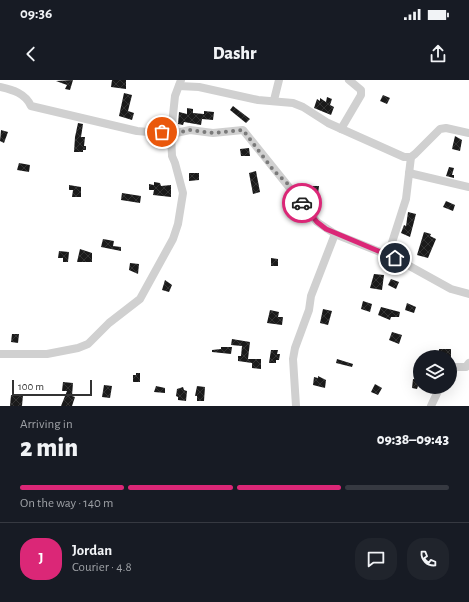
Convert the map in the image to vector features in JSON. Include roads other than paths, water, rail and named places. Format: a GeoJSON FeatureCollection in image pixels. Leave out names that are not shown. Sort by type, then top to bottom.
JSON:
{"type":"FeatureCollection","features":[{"type":"Feature","properties":{"kind":"street"},"geometry":{"type":"LineString","coordinates":[[274,100],[279,80]]}},
{"type":"Feature","properties":{"kind":"street"},"geometry":{"type":"LineString","coordinates":[[341,129],[361,95],[362,90],[349,80]]}},
{"type":"Feature","properties":{"kind":"street"},"geometry":{"type":"LineString","coordinates":[[0,354],[47,354],[78,348],[88,344],[109,323],[140,299],[173,239],[178,224],[183,193],[172,156],[171,134],[175,96],[180,83],[227,92],[258,100],[274,100],[293,103],[303,107],[341,129],[404,157],[411,157]]}},
{"type":"Feature","properties":{"kind":"street"},"geometry":{"type":"LineString","coordinates":[[0,86],[21,93],[28,100],[31,106],[137,131],[171,134],[190,130],[213,133],[243,130],[274,171],[299,198],[310,215],[317,222],[335,234],[378,250],[452,289],[469,294]]}},
{"type":"Feature","properties":{"kind":"street"},"geometry":{"type":"LineString","coordinates":[[388,255],[390,244],[399,223],[406,199],[411,157],[440,129],[446,128],[469,133]]}},
{"type":"Feature","properties":{"kind":"street"},"geometry":{"type":"LineString","coordinates":[[409,173],[469,188]]}},
{"type":"Feature","properties":{"kind":"street"},"geometry":{"type":"LineString","coordinates":[[296,406],[293,359],[295,348],[309,310],[311,296],[335,234]]}},
{"type":"Feature","properties":{"kind":"street"},"geometry":{"type":"LineString","coordinates":[[378,250],[390,244]]}},
{"type":"Feature","properties":{"kind":"street"},"geometry":{"type":"LineString","coordinates":[[457,367],[466,367],[469,363]]}},
{"type":"Feature","properties":{"kind":"street"},"geometry":{"type":"LineString","coordinates":[[431,406],[437,394]]}}]}
